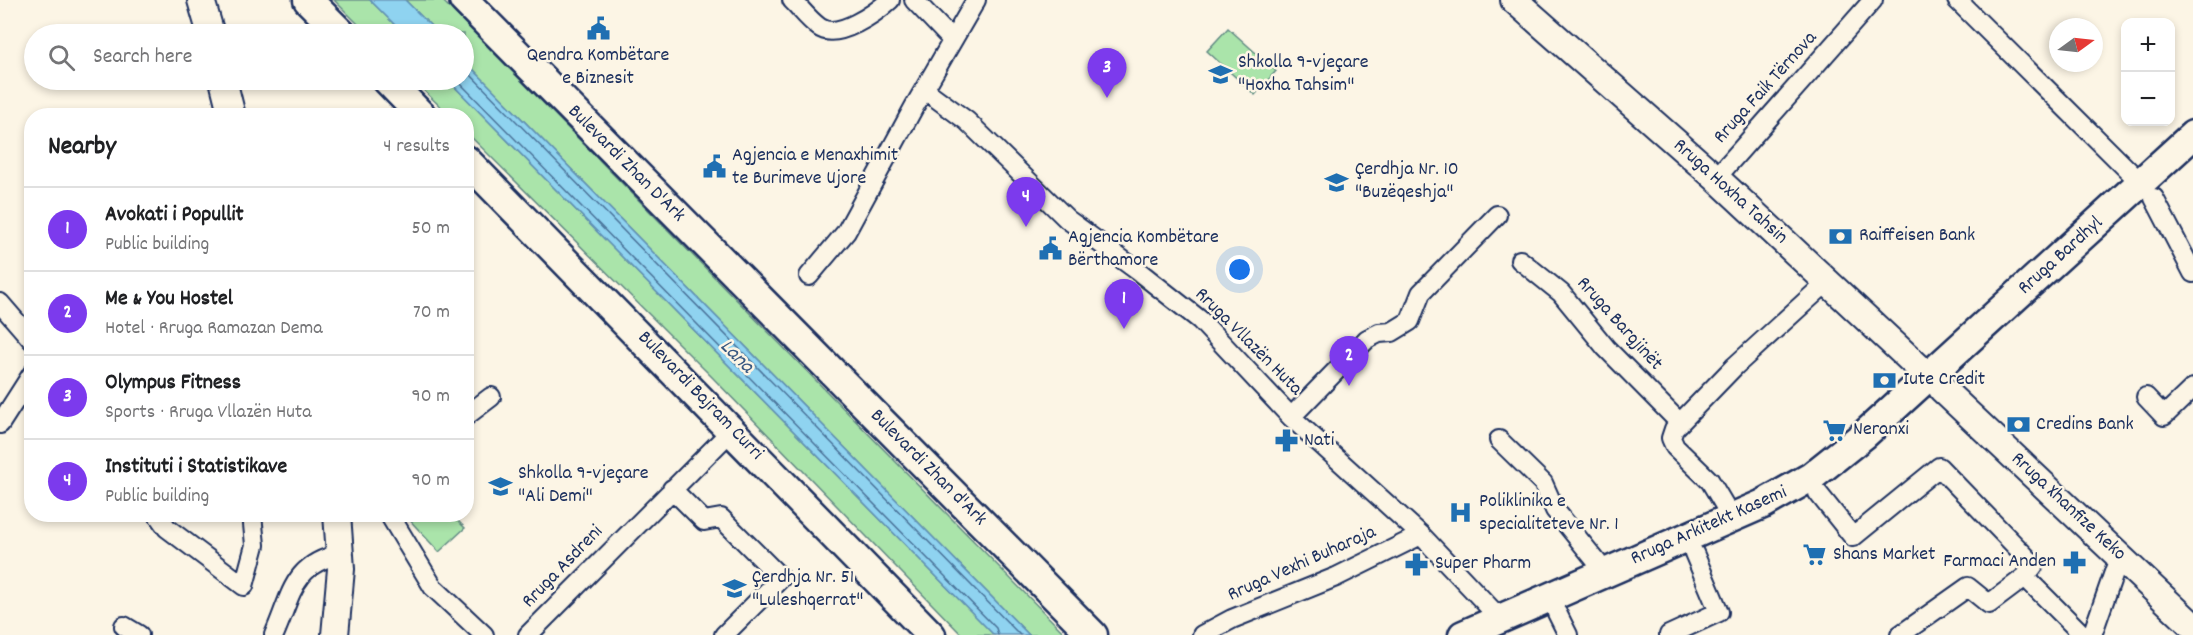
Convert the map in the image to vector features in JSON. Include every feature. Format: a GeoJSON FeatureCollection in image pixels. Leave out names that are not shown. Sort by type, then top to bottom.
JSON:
{"type":"FeatureCollection","features":[{"type":"Feature","properties":{"kind":"main road"},"geometry":{"type":"LineString","coordinates":[[201,0],[208,24]]}},
{"type":"Feature","properties":{"kind":"main road"},"geometry":{"type":"LineString","coordinates":[[308,0],[332,24]]}},
{"type":"Feature","properties":{"kind":"main road","name":"Rruga Hoxha Tahsin"},"geometry":{"type":"LineString","coordinates":[[1514,0],[1716,178],[1935,382]]}},
{"type":"Feature","properties":{"kind":"main road","name":"Bulevardi Zhan D'Ark"},"geometry":{"type":"LineString","coordinates":[[471,2],[763,302]]}},
{"type":"Feature","properties":{"kind":"main road"},"geometry":{"type":"LineString","coordinates":[[226,90],[230,108]]}},
{"type":"Feature","properties":{"kind":"main road"},"geometry":{"type":"LineString","coordinates":[[397,90],[414,108]]}},
{"type":"Feature","properties":{"kind":"main road","name":"Rruga Bardhyl"},"geometry":{"type":"LineString","coordinates":[[1935,382],[2147,190],[2193,135]]}},
{"type":"Feature","properties":{"kind":"main road","name":"Rruga Bardhyl"},"geometry":{"type":"LineString","coordinates":[[2147,190],[2193,162]]}},
{"type":"Feature","properties":{"kind":"main road","name":"Bulevardi Bajram Curri"},"geometry":{"type":"LineString","coordinates":[[474,168],[932,635]]}},
{"type":"Feature","properties":{"kind":"main road","name":"Bulevardi Zhan d'Ark"},"geometry":{"type":"LineString","coordinates":[[763,302],[1093,635]]}},
{"type":"Feature","properties":{"kind":"main road","name":"Rruga Arkitekt Kasemi"},"geometry":{"type":"LineString","coordinates":[[1463,635],[1502,628],[1562,624],[1694,553],[1771,519],[1818,492],[1860,462],[1935,382]]}},
{"type":"Feature","properties":{"kind":"main road","name":"Rruga Arkitekt Kasemi"},"geometry":{"type":"LineString","coordinates":[[1502,628],[1603,574],[1791,490],[1830,464],[1935,382]]}},
{"type":"Feature","properties":{"kind":"main road","name":"Rruga Xhanfize Keko"},"geometry":{"type":"LineString","coordinates":[[1935,382],[2193,626]]}},
{"type":"Feature","properties":{"kind":"main road"},"geometry":{"type":"LineString","coordinates":[[336,635],[341,554],[338,522]]}},
{"type":"Feature","properties":{"kind":"street"},"geometry":{"type":"LineString","coordinates":[[792,0],[820,28],[827,31],[861,23],[890,0]]}},
{"type":"Feature","properties":{"kind":"street"},"geometry":{"type":"LineString","coordinates":[[914,0],[952,40]]}},
{"type":"Feature","properties":{"kind":"street"},"geometry":{"type":"LineString","coordinates":[[809,276],[846,232],[976,0]]}},
{"type":"Feature","properties":{"kind":"street","name":"Rruga Faik Tërnova"},"geometry":{"type":"LineString","coordinates":[[1716,178],[1874,0]]}},
{"type":"Feature","properties":{"kind":"street"},"geometry":{"type":"LineString","coordinates":[[1957,0],[2147,190],[2193,273]]}},
{"type":"Feature","properties":{"kind":"street","name":"Rruga Vllazën Huta"},"geometry":{"type":"LineString","coordinates":[[925,90],[967,121],[1067,219],[1200,320],[1291,417],[1421,535],[1492,610],[1502,628]]}},
{"type":"Feature","properties":{"kind":"street"},"geometry":{"type":"LineString","coordinates":[[1291,417],[1367,339],[1379,333],[1392,332],[1410,321],[1421,293],[1497,215]]}},
{"type":"Feature","properties":{"kind":"street","name":"Rruga Bargjinët"},"geometry":{"type":"LineString","coordinates":[[1520,260],[1561,292],[1606,348],[1680,423]]}},
{"type":"Feature","properties":{"kind":"street"},"geometry":{"type":"LineString","coordinates":[[1732,518],[1710,481],[1675,447],[1671,438],[1680,423],[1735,366],[1827,282]]}},
{"type":"Feature","properties":{"kind":"street"},"geometry":{"type":"LineString","coordinates":[[0,303],[24,331]]}},
{"type":"Feature","properties":{"kind":"street"},"geometry":{"type":"LineString","coordinates":[[0,424],[24,386]]}},
{"type":"Feature","properties":{"kind":"street"},"geometry":{"type":"LineString","coordinates":[[2146,398],[2164,416],[2193,387]]}},
{"type":"Feature","properties":{"kind":"street"},"geometry":{"type":"LineString","coordinates":[[474,410],[491,397]]}},
{"type":"Feature","properties":{"kind":"street","name":"Rruga Asdreni"},"geometry":{"type":"LineString","coordinates":[[528,635],[732,430]]}},
{"type":"Feature","properties":{"kind":"street"},"geometry":{"type":"LineString","coordinates":[[1499,440],[1543,483],[1555,510],[1597,562],[1603,574]]}},
{"type":"Feature","properties":{"kind":"street"},"geometry":{"type":"LineString","coordinates":[[1818,492],[1853,537],[1939,467],[2034,565],[2025,577],[1989,604],[1968,587],[1900,635]]}},
{"type":"Feature","properties":{"kind":"street"},"geometry":{"type":"LineString","coordinates":[[672,489],[704,521],[721,518],[781,578],[724,635]]}},
{"type":"Feature","properties":{"kind":"street"},"geometry":{"type":"LineString","coordinates":[[163,522],[167,528],[244,586],[255,545],[253,522]]}},
{"type":"Feature","properties":{"kind":"street"},"geometry":{"type":"LineString","coordinates":[[394,522],[433,587],[484,635]]}},
{"type":"Feature","properties":{"kind":"street","name":"Rruga Vexhi Buharaja"},"geometry":{"type":"LineString","coordinates":[[1202,635],[1223,623],[1336,577],[1421,535]]}},
{"type":"Feature","properties":{"kind":"street"},"geometry":{"type":"LineString","coordinates":[[1669,635],[1719,612],[1694,553]]}},
{"type":"Feature","properties":{"kind":"street"},"geometry":{"type":"LineString","coordinates":[[274,635],[304,572],[320,559],[341,554]]}},
{"type":"Feature","properties":{"kind":"street"},"geometry":{"type":"LineString","coordinates":[[2092,635],[2120,555]]}},
{"type":"Feature","properties":{"kind":"street"},"geometry":{"type":"LineString","coordinates":[[2025,577],[2083,635]]}},
{"type":"Feature","properties":{"kind":"green space"},"geometry":{"type":"Polygon","coordinates":[[[334,0],[370,0],[394,24],[358,24],[334,0]]]}},
{"type":"Feature","properties":{"kind":"green space"},"geometry":{"type":"Polygon","coordinates":[[[405,0],[442,0],[466,24],[429,24],[405,0]]]}},
{"type":"Feature","properties":{"kind":"green space"},"geometry":{"type":"Polygon","coordinates":[[[1228,28],[1276,71],[1255,95],[1207,51],[1228,28]]]}},
{"type":"Feature","properties":{"kind":"green space"},"geometry":{"type":"Polygon","coordinates":[[[474,33],[1066,635],[1029,635],[474,70],[474,33]]]}},
{"type":"Feature","properties":{"kind":"green space"},"geometry":{"type":"Polygon","coordinates":[[[423,90],[458,90],[994,635],[962,635],[712,377],[474,140],[474,108],[442,108],[423,90]]]}},
{"type":"Feature","properties":{"kind":"green space"},"geometry":{"type":"Polygon","coordinates":[[[411,522],[459,522],[465,528],[439,552],[411,522]]]}},
{"type":"Feature","properties":{"kind":"water"},"geometry":{"type":"Polygon","coordinates":[[[370,0],[405,0],[429,24],[394,24],[370,0]]]}},
{"type":"Feature","properties":{"kind":"water","name":"Lana"},"geometry":{"type":"Polygon","coordinates":[[[474,70],[1029,635],[994,635],[458,90],[474,90],[474,70]]]}},
{"type":"Feature","properties":{"kind":"place","name":"Qendra Kombëtare e Biznesit"},"geometry":{"type":"Point","coordinates":[598,29]}},
{"type":"Feature","properties":{"kind":"place","name":"Shkolla 9-vjeçare \"Hoxha Tahsim\""},"geometry":{"type":"Point","coordinates":[1220,74]}},
{"type":"Feature","properties":{"kind":"place","name":"Olympus Fitness"},"geometry":{"type":"Point","coordinates":[1107,98]}},
{"type":"Feature","properties":{"kind":"place","name":"Agjencia e Menaxhimit te Burimeve Ujore"},"geometry":{"type":"Point","coordinates":[714,167]}},
{"type":"Feature","properties":{"kind":"place","name":"Çerdhja Nr. 10 \"Buzëqeshja\""},"geometry":{"type":"Point","coordinates":[1337,182]}},
{"type":"Feature","properties":{"kind":"place","name":"Instituti i Statistikave"},"geometry":{"type":"Point","coordinates":[1026,227]}},
{"type":"Feature","properties":{"kind":"place","name":"Raiffeisen Bank"},"geometry":{"type":"Point","coordinates":[1841,236]}},
{"type":"Feature","properties":{"kind":"place","name":"Agjencia Kombëtare Bërthamore"},"geometry":{"type":"Point","coordinates":[1050,249]}},
{"type":"Feature","properties":{"kind":"place","name":"Avokati i Popullit"},"geometry":{"type":"Point","coordinates":[1124,329]}},
{"type":"Feature","properties":{"kind":"place","name":"Iute Credit"},"geometry":{"type":"Point","coordinates":[1885,380]}},
{"type":"Feature","properties":{"kind":"place","name":"Me & You Hostel"},"geometry":{"type":"Point","coordinates":[1349,386]}},
{"type":"Feature","properties":{"kind":"place","name":"Credins Bank"},"geometry":{"type":"Point","coordinates":[2018,425]}},
{"type":"Feature","properties":{"kind":"place","name":"Neranxi"},"geometry":{"type":"Point","coordinates":[1835,430]}},
{"type":"Feature","properties":{"kind":"place","name":"Nati"},"geometry":{"type":"Point","coordinates":[1286,441]}},
{"type":"Feature","properties":{"kind":"place","name":"Shkolla 9-vjeçare \"Ali Demi\""},"geometry":{"type":"Point","coordinates":[500,486]}},
{"type":"Feature","properties":{"kind":"place","name":"Poliklinika e specialiteteve Nr. 1"},"geometry":{"type":"Point","coordinates":[1461,513]}},
{"type":"Feature","properties":{"kind":"place","name":"Shans Market"},"geometry":{"type":"Point","coordinates":[1815,555]}},
{"type":"Feature","properties":{"kind":"place","name":"Farmaci Anden"},"geometry":{"type":"Point","coordinates":[2074,562]}},
{"type":"Feature","properties":{"kind":"place","name":"Super Pharm"},"geometry":{"type":"Point","coordinates":[1417,564]}},
{"type":"Feature","properties":{"kind":"place","name":"Çerdhja Nr. 51 \"Luleshqerrat\""},"geometry":{"type":"Point","coordinates":[734,589]}}]}
